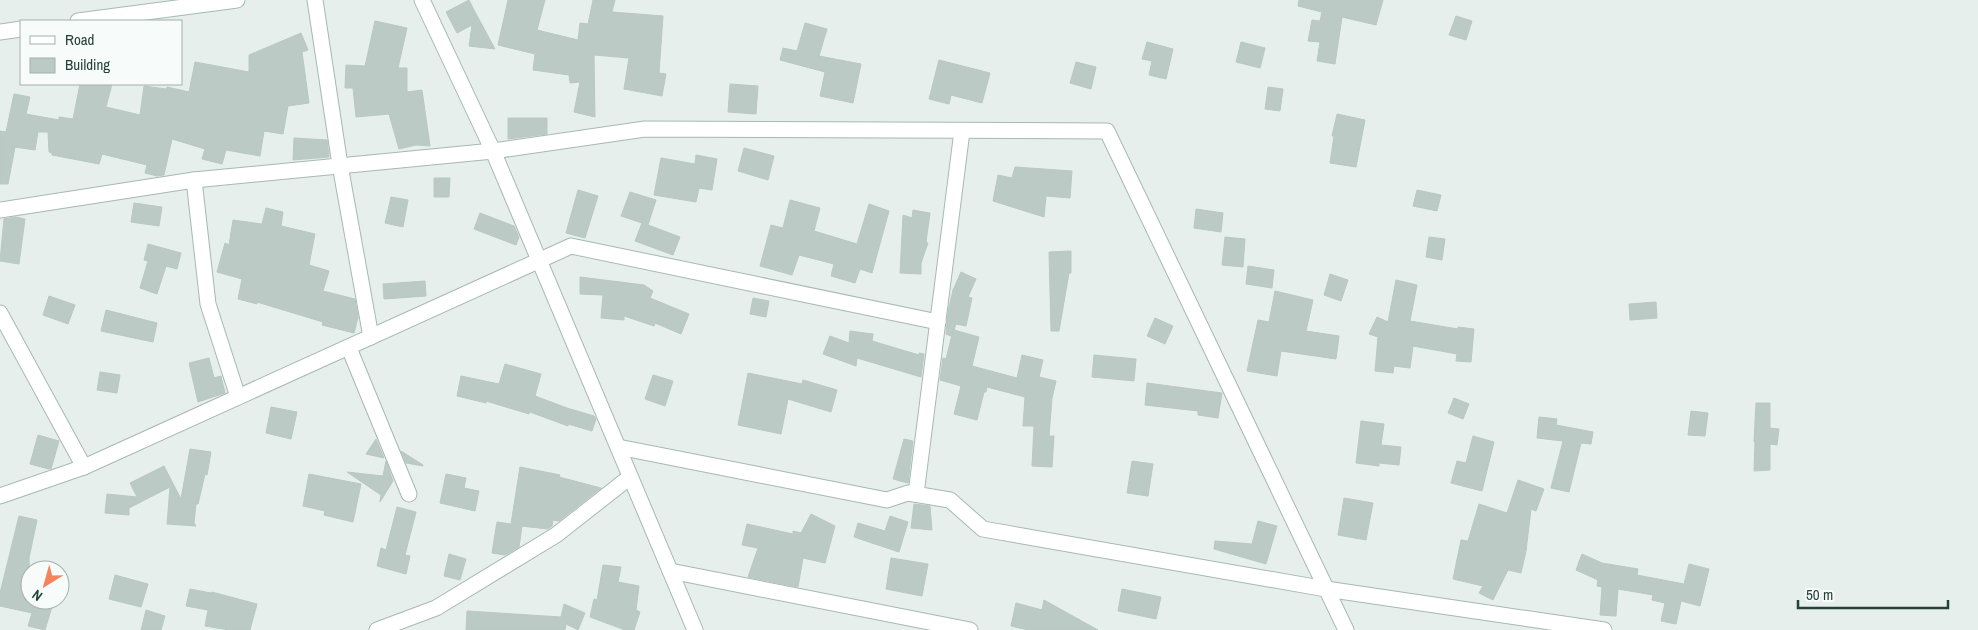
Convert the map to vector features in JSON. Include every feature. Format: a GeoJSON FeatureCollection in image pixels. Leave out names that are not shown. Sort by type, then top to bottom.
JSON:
{"type":"FeatureCollection","features":[{"type":"Feature","properties":{"kind":"street"},"geometry":{"type":"LineString","coordinates":[[86,20],[237,0]]}},
{"type":"Feature","properties":{"kind":"street"},"geometry":{"type":"LineString","coordinates":[[315,0],[340,165],[372,337]]}},
{"type":"Feature","properties":{"kind":"street"},"geometry":{"type":"LineString","coordinates":[[422,0],[493,151],[695,630]]}},
{"type":"Feature","properties":{"kind":"street"},"geometry":{"type":"LineString","coordinates":[[0,32],[20,29]]}},
{"type":"Feature","properties":{"kind":"street"},"geometry":{"type":"LineString","coordinates":[[0,210],[194,180],[493,151],[645,129],[1107,132],[1346,630]]}},
{"type":"Feature","properties":{"kind":"street"},"geometry":{"type":"LineString","coordinates":[[916,494],[962,131]]}},
{"type":"Feature","properties":{"kind":"street"},"geometry":{"type":"LineString","coordinates":[[194,180],[208,304],[238,397]]}},
{"type":"Feature","properties":{"kind":"street"},"geometry":{"type":"LineString","coordinates":[[0,496],[84,468],[571,246],[938,322]]}},
{"type":"Feature","properties":{"kind":"street"},"geometry":{"type":"LineString","coordinates":[[0,313],[84,468]]}},
{"type":"Feature","properties":{"kind":"street"},"geometry":{"type":"LineString","coordinates":[[349,348],[409,494]]}},
{"type":"Feature","properties":{"kind":"street"},"geometry":{"type":"LineString","coordinates":[[618,447],[887,500],[908,493],[950,500],[983,529],[1326,589],[1604,630]]}},
{"type":"Feature","properties":{"kind":"street"},"geometry":{"type":"LineString","coordinates":[[377,630],[436,608],[556,535],[630,477]]}},
{"type":"Feature","properties":{"kind":"street"},"geometry":{"type":"LineString","coordinates":[[670,571],[970,630]]}},
{"type":"Feature","properties":{"kind":"building"},"geometry":{"type":"Polygon","coordinates":[[[469,0],[495,49],[469,46],[472,25],[457,33],[446,12],[469,0]]]}},
{"type":"Feature","properties":{"kind":"building"},"geometry":{"type":"Polygon","coordinates":[[[508,0],[545,0],[537,30],[578,40],[580,23],[588,24],[593,0],[615,0],[612,12],[663,16],[659,73],[666,74],[662,96],[624,89],[629,58],[594,55],[595,117],[574,112],[580,82],[570,83],[569,75],[533,70],[535,54],[498,45],[508,0]]]}},
{"type":"Feature","properties":{"kind":"building"},"geometry":{"type":"Polygon","coordinates":[[[1299,0],[1383,0],[1376,25],[1342,17],[1335,64],[1317,61],[1320,42],[1308,41],[1312,20],[1320,21],[1322,12],[1298,6],[1299,0]]]}},
{"type":"Feature","properties":{"kind":"building"},"geometry":{"type":"Polygon","coordinates":[[[1456,16],[1472,21],[1466,40],[1449,35],[1456,16]]]}},
{"type":"Feature","properties":{"kind":"building"},"geometry":{"type":"Polygon","coordinates":[[[375,21],[407,28],[398,68],[407,68],[407,92],[422,90],[430,146],[416,145],[399,149],[389,114],[356,117],[353,88],[345,88],[346,65],[365,66],[375,21]]]}},
{"type":"Feature","properties":{"kind":"building"},"geometry":{"type":"Polygon","coordinates":[[[805,23],[827,29],[819,56],[861,64],[853,103],[820,96],[825,72],[780,60],[783,48],[797,51],[805,23]]]}},
{"type":"Feature","properties":{"kind":"building"},"geometry":{"type":"Polygon","coordinates":[[[301,33],[308,50],[302,52],[309,103],[288,106],[283,134],[264,131],[260,156],[226,150],[222,164],[202,159],[205,149],[172,139],[164,175],[157,176],[145,173],[147,165],[102,154],[99,164],[52,155],[49,152],[48,132],[38,132],[35,150],[15,147],[8,184],[0,184],[0,131],[6,132],[14,94],[30,97],[26,114],[59,120],[59,117],[73,119],[80,85],[112,85],[106,107],[140,115],[144,86],[166,89],[167,87],[189,92],[195,62],[249,72],[249,55],[301,33]]]}},
{"type":"Feature","properties":{"kind":"building"},"geometry":{"type":"Polygon","coordinates":[[[1147,42],[1173,49],[1166,79],[1149,75],[1152,61],[1142,59],[1147,42]]]}},
{"type":"Feature","properties":{"kind":"building"},"geometry":{"type":"Polygon","coordinates":[[[1241,42],[1265,48],[1260,68],[1236,62],[1241,42]]]}},
{"type":"Feature","properties":{"kind":"building"},"geometry":{"type":"Polygon","coordinates":[[[939,60],[990,73],[982,103],[951,95],[949,104],[929,99],[939,60]]]}},
{"type":"Feature","properties":{"kind":"building"},"geometry":{"type":"Polygon","coordinates":[[[1076,62],[1096,67],[1091,89],[1070,83],[1076,62]]]}},
{"type":"Feature","properties":{"kind":"building"},"geometry":{"type":"Polygon","coordinates":[[[730,84],[758,86],[756,114],[728,112],[730,84]]]}},
{"type":"Feature","properties":{"kind":"building"},"geometry":{"type":"Polygon","coordinates":[[[1268,87],[1283,89],[1280,111],[1265,109],[1268,87]]]}},
{"type":"Feature","properties":{"kind":"building"},"geometry":{"type":"Polygon","coordinates":[[[1337,114],[1365,120],[1356,167],[1330,163],[1334,136],[1332,136],[1337,114]]]}},
{"type":"Feature","properties":{"kind":"building"},"geometry":{"type":"Polygon","coordinates":[[[508,118],[547,118],[547,134],[508,139],[508,118]]]}},
{"type":"Feature","properties":{"kind":"building"},"geometry":{"type":"Polygon","coordinates":[[[294,138],[327,140],[329,157],[293,160],[294,138]]]}},
{"type":"Feature","properties":{"kind":"building"},"geometry":{"type":"Polygon","coordinates":[[[744,148],[774,156],[768,180],[738,171],[744,148]]]}},
{"type":"Feature","properties":{"kind":"building"},"geometry":{"type":"Polygon","coordinates":[[[696,155],[717,159],[712,190],[699,188],[696,202],[654,195],[661,158],[695,164],[696,155]]]}},
{"type":"Feature","properties":{"kind":"building"},"geometry":{"type":"Polygon","coordinates":[[[1015,167],[1072,171],[1070,198],[1046,196],[1044,217],[993,201],[998,175],[1012,178],[1015,167]]]}},
{"type":"Feature","properties":{"kind":"building"},"geometry":{"type":"Polygon","coordinates":[[[434,178],[450,178],[449,197],[434,197],[434,178]]]}},
{"type":"Feature","properties":{"kind":"building"},"geometry":{"type":"Polygon","coordinates":[[[578,190],[598,196],[585,238],[566,233],[578,190]]]}},
{"type":"Feature","properties":{"kind":"building"},"geometry":{"type":"Polygon","coordinates":[[[1417,190],[1441,195],[1437,211],[1413,206],[1417,190]]]}},
{"type":"Feature","properties":{"kind":"building"},"geometry":{"type":"Polygon","coordinates":[[[630,192],[656,200],[648,225],[680,237],[673,255],[635,241],[642,223],[621,216],[630,192]]]}},
{"type":"Feature","properties":{"kind":"building"},"geometry":{"type":"Polygon","coordinates":[[[391,197],[408,200],[403,227],[385,223],[391,197]]]}},
{"type":"Feature","properties":{"kind":"building"},"geometry":{"type":"Polygon","coordinates":[[[790,200],[820,208],[814,231],[857,244],[869,204],[889,211],[872,273],[860,269],[855,283],[831,276],[834,264],[799,255],[792,275],[760,266],[771,225],[783,228],[790,200]]]}},
{"type":"Feature","properties":{"kind":"building"},"geometry":{"type":"Polygon","coordinates":[[[134,203],[162,207],[159,226],[131,222],[134,203]]]}},
{"type":"Feature","properties":{"kind":"building"},"geometry":{"type":"Polygon","coordinates":[[[266,208],[283,212],[281,226],[315,234],[309,265],[329,271],[323,291],[355,299],[358,317],[354,333],[322,325],[323,322],[257,302],[257,304],[238,299],[242,279],[217,272],[225,243],[229,245],[233,220],[262,224],[266,208]]]}},
{"type":"Feature","properties":{"kind":"building"},"geometry":{"type":"Polygon","coordinates":[[[1196,209],[1223,213],[1221,232],[1194,228],[1196,209]]]}},
{"type":"Feature","properties":{"kind":"building"},"geometry":{"type":"Polygon","coordinates":[[[913,210],[930,213],[926,242],[928,243],[921,263],[921,274],[900,273],[903,215],[912,218],[913,210]]]}},
{"type":"Feature","properties":{"kind":"building"},"geometry":{"type":"Polygon","coordinates":[[[480,213],[514,226],[519,237],[516,245],[474,229],[480,213]]]}},
{"type":"Feature","properties":{"kind":"building"},"geometry":{"type":"Polygon","coordinates":[[[16,217],[25,219],[19,264],[0,261],[4,219],[16,217]]]}},
{"type":"Feature","properties":{"kind":"building"},"geometry":{"type":"Polygon","coordinates":[[[1225,237],[1245,239],[1243,267],[1222,265],[1225,237]]]}},
{"type":"Feature","properties":{"kind":"building"},"geometry":{"type":"Polygon","coordinates":[[[1429,237],[1445,239],[1442,260],[1426,257],[1429,237]]]}},
{"type":"Feature","properties":{"kind":"building"},"geometry":{"type":"Polygon","coordinates":[[[148,244],[181,253],[177,269],[166,266],[157,294],[140,288],[148,261],[144,260],[148,244]]]}},
{"type":"Feature","properties":{"kind":"building"},"geometry":{"type":"Polygon","coordinates":[[[1071,251],[1071,273],[1069,273],[1059,331],[1051,331],[1049,252],[1071,251]]]}},
{"type":"Feature","properties":{"kind":"building"},"geometry":{"type":"Polygon","coordinates":[[[1248,266],[1274,270],[1272,288],[1246,284],[1248,266]]]}},
{"type":"Feature","properties":{"kind":"building"},"geometry":{"type":"Polygon","coordinates":[[[961,272],[976,279],[968,297],[972,298],[966,326],[956,324],[954,330],[979,337],[972,366],[1017,378],[1022,355],[1043,360],[1039,377],[1056,381],[1052,398],[1049,436],[1054,436],[1052,467],[1032,466],[1034,426],[1023,426],[1025,397],[987,387],[977,420],[954,414],[961,386],[940,380],[943,358],[946,359],[953,331],[951,336],[946,334],[948,312],[953,290],[961,272]]]}},
{"type":"Feature","properties":{"kind":"building"},"geometry":{"type":"Polygon","coordinates":[[[1330,274],[1348,280],[1341,301],[1324,295],[1330,274]]]}},
{"type":"Feature","properties":{"kind":"building"},"geometry":{"type":"Polygon","coordinates":[[[580,277],[644,285],[653,291],[650,298],[689,314],[681,334],[655,323],[654,326],[624,316],[624,320],[601,318],[603,295],[580,294],[580,277]]]}},
{"type":"Feature","properties":{"kind":"building"},"geometry":{"type":"Polygon","coordinates":[[[1396,280],[1417,285],[1410,321],[1458,329],[1458,327],[1474,329],[1471,362],[1456,361],[1457,354],[1413,346],[1410,368],[1394,366],[1393,373],[1375,371],[1378,337],[1369,334],[1377,317],[1388,322],[1396,280]]]}},
{"type":"Feature","properties":{"kind":"building"},"geometry":{"type":"Polygon","coordinates":[[[425,281],[426,296],[384,299],[383,284],[425,281]]]}},
{"type":"Feature","properties":{"kind":"building"},"geometry":{"type":"Polygon","coordinates":[[[1275,291],[1313,300],[1306,331],[1339,336],[1336,359],[1281,351],[1277,376],[1247,371],[1258,320],[1269,322],[1275,291]]]}},
{"type":"Feature","properties":{"kind":"building"},"geometry":{"type":"Polygon","coordinates":[[[49,296],[75,305],[68,324],[43,315],[49,296]]]}},
{"type":"Feature","properties":{"kind":"building"},"geometry":{"type":"Polygon","coordinates":[[[753,298],[769,301],[766,317],[750,314],[753,298]]]}},
{"type":"Feature","properties":{"kind":"building"},"geometry":{"type":"Polygon","coordinates":[[[1656,302],[1657,318],[1630,320],[1629,304],[1656,302]]]}},
{"type":"Feature","properties":{"kind":"building"},"geometry":{"type":"Polygon","coordinates":[[[106,310],[157,323],[153,342],[101,331],[106,310]]]}},
{"type":"Feature","properties":{"kind":"building"},"geometry":{"type":"Polygon","coordinates":[[[1155,318],[1173,326],[1165,344],[1147,336],[1155,318]]]}},
{"type":"Feature","properties":{"kind":"building"},"geometry":{"type":"Polygon","coordinates":[[[850,331],[873,334],[872,341],[919,355],[919,353],[924,354],[921,377],[857,358],[856,366],[823,354],[830,336],[849,343],[850,331]]]}},
{"type":"Feature","properties":{"kind":"building"},"geometry":{"type":"Polygon","coordinates":[[[1094,355],[1136,359],[1134,381],[1092,377],[1094,355]]]}},
{"type":"Feature","properties":{"kind":"building"},"geometry":{"type":"Polygon","coordinates":[[[209,358],[214,378],[221,376],[225,393],[198,402],[189,363],[209,358]]]}},
{"type":"Feature","properties":{"kind":"building"},"geometry":{"type":"Polygon","coordinates":[[[505,364],[541,374],[535,396],[594,416],[596,419],[592,431],[568,424],[568,426],[530,412],[529,414],[486,401],[486,403],[457,396],[461,376],[499,384],[505,364]]]}},
{"type":"Feature","properties":{"kind":"building"},"geometry":{"type":"Polygon","coordinates":[[[100,372],[120,375],[117,393],[97,390],[100,372]]]}},
{"type":"Feature","properties":{"kind":"building"},"geometry":{"type":"Polygon","coordinates":[[[748,373],[802,384],[803,380],[837,390],[831,412],[788,399],[781,434],[738,425],[748,373]]]}},
{"type":"Feature","properties":{"kind":"building"},"geometry":{"type":"Polygon","coordinates":[[[653,375],[673,381],[665,406],[645,399],[653,375]]]}},
{"type":"Feature","properties":{"kind":"building"},"geometry":{"type":"Polygon","coordinates":[[[1147,383],[1222,393],[1218,418],[1198,415],[1198,411],[1145,405],[1147,383]]]}},
{"type":"Feature","properties":{"kind":"building"},"geometry":{"type":"Polygon","coordinates":[[[1454,398],[1469,404],[1463,419],[1448,413],[1454,398]]]}},
{"type":"Feature","properties":{"kind":"building"},"geometry":{"type":"Polygon","coordinates":[[[1756,403],[1770,403],[1770,428],[1779,429],[1777,445],[1770,444],[1770,470],[1754,471],[1756,403]]]}},
{"type":"Feature","properties":{"kind":"building"},"geometry":{"type":"Polygon","coordinates":[[[271,407],[297,412],[291,439],[266,433],[271,407]]]}},
{"type":"Feature","properties":{"kind":"building"},"geometry":{"type":"Polygon","coordinates":[[[1691,411],[1708,413],[1705,436],[1688,435],[1691,411]]]}},
{"type":"Feature","properties":{"kind":"building"},"geometry":{"type":"Polygon","coordinates":[[[1539,417],[1557,419],[1556,425],[1593,432],[1591,444],[1581,443],[1569,492],[1551,488],[1563,441],[1537,438],[1539,417]]]}},
{"type":"Feature","properties":{"kind":"building"},"geometry":{"type":"Polygon","coordinates":[[[1361,421],[1384,424],[1381,445],[1401,447],[1399,465],[1379,463],[1379,466],[1356,463],[1361,421]]]}},
{"type":"Feature","properties":{"kind":"building"},"geometry":{"type":"Polygon","coordinates":[[[38,435],[59,441],[51,469],[30,464],[38,435]]]}},
{"type":"Feature","properties":{"kind":"building"},"geometry":{"type":"Polygon","coordinates":[[[1473,436],[1494,442],[1482,491],[1451,483],[1457,461],[1466,463],[1473,436]]]}},
{"type":"Feature","properties":{"kind":"building"},"geometry":{"type":"Polygon","coordinates":[[[376,439],[384,458],[366,454],[376,439]]]}},
{"type":"Feature","properties":{"kind":"building"},"geometry":{"type":"Polygon","coordinates":[[[904,439],[913,441],[908,483],[893,479],[904,439]]]}},
{"type":"Feature","properties":{"kind":"building"},"geometry":{"type":"Polygon","coordinates":[[[190,449],[211,452],[207,475],[205,474],[198,504],[196,504],[194,523],[196,526],[167,524],[170,487],[129,508],[129,515],[105,513],[107,494],[137,497],[130,483],[164,466],[181,499],[190,449]]]}},
{"type":"Feature","properties":{"kind":"building"},"geometry":{"type":"Polygon","coordinates":[[[401,451],[423,465],[423,466],[406,463],[401,451]]]}},
{"type":"Feature","properties":{"kind":"building"},"geometry":{"type":"Polygon","coordinates":[[[386,461],[393,481],[380,502],[381,495],[347,472],[383,476],[386,461]]]}},
{"type":"Feature","properties":{"kind":"building"},"geometry":{"type":"Polygon","coordinates":[[[1132,461],[1153,464],[1148,496],[1127,493],[1132,461]]]}},
{"type":"Feature","properties":{"kind":"building"},"geometry":{"type":"Polygon","coordinates":[[[520,467],[560,475],[559,477],[601,488],[559,521],[553,520],[552,526],[548,529],[522,526],[519,547],[505,555],[492,553],[497,522],[511,524],[520,467]]]}},
{"type":"Feature","properties":{"kind":"building"},"geometry":{"type":"Polygon","coordinates":[[[309,474],[361,484],[353,522],[324,515],[325,511],[303,506],[309,474]]]}},
{"type":"Feature","properties":{"kind":"building"},"geometry":{"type":"Polygon","coordinates":[[[446,474],[466,478],[464,488],[479,491],[475,511],[440,503],[446,474]]]}},
{"type":"Feature","properties":{"kind":"building"},"geometry":{"type":"Polygon","coordinates":[[[1518,480],[1544,489],[1536,511],[1531,509],[1526,551],[1521,573],[1508,570],[1493,600],[1479,593],[1483,586],[1453,579],[1461,540],[1468,541],[1479,504],[1507,513],[1518,480]]]}},
{"type":"Feature","properties":{"kind":"building"},"geometry":{"type":"Polygon","coordinates":[[[1344,498],[1373,503],[1366,540],[1338,535],[1344,498]]]}},
{"type":"Feature","properties":{"kind":"building"},"geometry":{"type":"Polygon","coordinates":[[[914,504],[930,506],[932,530],[911,528],[914,504]]]}},
{"type":"Feature","properties":{"kind":"building"},"geometry":{"type":"Polygon","coordinates":[[[397,507],[416,512],[405,555],[410,556],[406,574],[377,566],[381,548],[386,550],[397,507]]]}},
{"type":"Feature","properties":{"kind":"building"},"geometry":{"type":"Polygon","coordinates":[[[811,514],[835,526],[825,563],[803,558],[798,587],[748,577],[758,548],[742,545],[747,524],[793,534],[793,531],[801,533],[811,514]]]}},
{"type":"Feature","properties":{"kind":"building"},"geometry":{"type":"Polygon","coordinates":[[[19,516],[37,520],[29,560],[20,560],[20,610],[51,610],[45,630],[28,626],[32,613],[0,606],[0,593],[19,516]]]}},
{"type":"Feature","properties":{"kind":"building"},"geometry":{"type":"Polygon","coordinates":[[[890,516],[908,522],[899,552],[854,537],[858,523],[885,531],[890,516]]]}},
{"type":"Feature","properties":{"kind":"building"},"geometry":{"type":"Polygon","coordinates":[[[1258,521],[1277,526],[1266,564],[1214,549],[1215,541],[1252,544],[1258,521]]]}},
{"type":"Feature","properties":{"kind":"building"},"geometry":{"type":"Polygon","coordinates":[[[449,554],[466,559],[460,580],[444,576],[449,554]]]}},
{"type":"Feature","properties":{"kind":"building"},"geometry":{"type":"Polygon","coordinates":[[[1582,554],[1602,563],[1638,569],[1637,575],[1684,584],[1689,564],[1709,569],[1700,606],[1681,601],[1676,624],[1661,621],[1665,603],[1652,600],[1653,595],[1618,589],[1616,616],[1600,615],[1602,587],[1597,586],[1598,580],[1576,570],[1582,554]]]}},
{"type":"Feature","properties":{"kind":"building"},"geometry":{"type":"Polygon","coordinates":[[[891,558],[928,564],[922,596],[886,589],[891,558]]]}},
{"type":"Feature","properties":{"kind":"building"},"geometry":{"type":"Polygon","coordinates":[[[603,565],[621,567],[618,582],[639,586],[636,610],[640,612],[634,630],[625,630],[590,617],[594,599],[597,600],[603,565]]]}},
{"type":"Feature","properties":{"kind":"building"},"geometry":{"type":"Polygon","coordinates":[[[115,575],[148,584],[141,607],[109,599],[115,575]]]}},
{"type":"Feature","properties":{"kind":"building"},"geometry":{"type":"Polygon","coordinates":[[[190,589],[212,592],[257,604],[250,630],[229,630],[205,626],[208,610],[186,606],[190,589]]]}},
{"type":"Feature","properties":{"kind":"building"},"geometry":{"type":"Polygon","coordinates":[[[1122,589],[1161,597],[1156,619],[1118,611],[1122,589]]]}},
{"type":"Feature","properties":{"kind":"building"},"geometry":{"type":"Polygon","coordinates":[[[1044,600],[1098,630],[1028,630],[1011,626],[1016,603],[1042,610],[1044,600]]]}},
{"type":"Feature","properties":{"kind":"building"},"geometry":{"type":"Polygon","coordinates":[[[564,604],[585,613],[578,630],[566,624],[565,630],[466,630],[467,611],[561,617],[564,604]]]}},
{"type":"Feature","properties":{"kind":"building"},"geometry":{"type":"Polygon","coordinates":[[[146,610],[165,616],[161,630],[141,630],[146,610]]]}}]}
